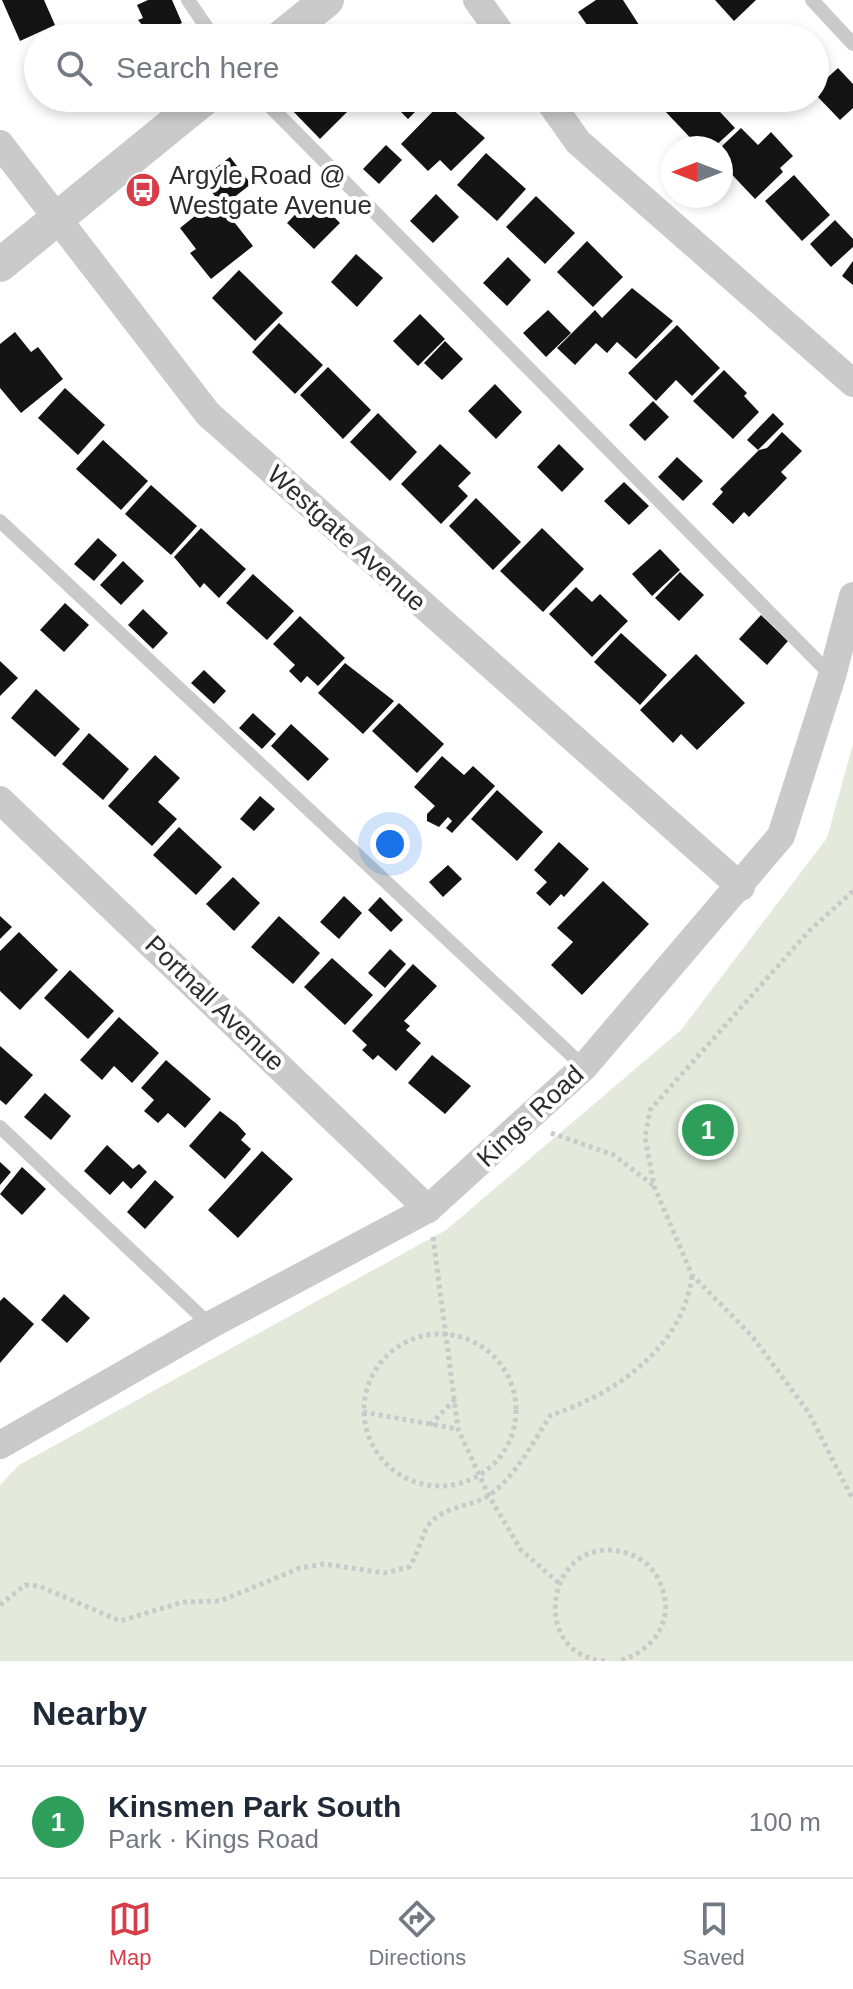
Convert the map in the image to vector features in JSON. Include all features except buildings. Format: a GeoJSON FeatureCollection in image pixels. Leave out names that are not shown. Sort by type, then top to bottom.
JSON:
{"type":"FeatureCollection","features":[{"type":"Feature","properties":{"kind":"street"},"geometry":{"type":"LineString","coordinates":[[297,24],[327,0]]}},
{"type":"Feature","properties":{"kind":"street"},"geometry":{"type":"LineString","coordinates":[[477,0],[494,24]]}},
{"type":"Feature","properties":{"kind":"street"},"geometry":{"type":"LineString","coordinates":[[0,265],[188,112]]}},
{"type":"Feature","properties":{"kind":"street"},"geometry":{"type":"LineString","coordinates":[[557,112],[578,142],[853,383]]}},
{"type":"Feature","properties":{"kind":"street","name":"Westgate Avenue"},"geometry":{"type":"LineString","coordinates":[[0,144],[208,414],[741,887]]}},
{"type":"Feature","properties":{"kind":"street","name":"Kings Road"},"geometry":{"type":"LineString","coordinates":[[0,1445],[210,1325],[428,1209],[584,1067],[741,887],[781,836],[832,676],[853,596]]}},
{"type":"Feature","properties":{"kind":"street","name":"Portnall Avenue"},"geometry":{"type":"LineString","coordinates":[[0,800],[428,1209]]}},
{"type":"Feature","properties":{"kind":"lane"},"geometry":{"type":"LineString","coordinates":[[188,0],[204,24]]}},
{"type":"Feature","properties":{"kind":"lane"},"geometry":{"type":"LineString","coordinates":[[812,0],[853,44]]}},
{"type":"Feature","properties":{"kind":"lane"},"geometry":{"type":"LineString","coordinates":[[276,112],[832,676]]}},
{"type":"Feature","properties":{"kind":"lane"},"geometry":{"type":"LineString","coordinates":[[0,521],[584,1067]]}},
{"type":"Feature","properties":{"kind":"lane"},"geometry":{"type":"LineString","coordinates":[[0,1127],[210,1325]]}},
{"type":"Feature","properties":{"kind":"path"},"geometry":{"type":"LineString","coordinates":[[853,891],[809,931],[650,1110],[645,1137],[654,1186],[692,1275],[752,1336],[809,1413],[853,1500]]}},
{"type":"Feature","properties":{"kind":"path"},"geometry":{"type":"LineString","coordinates":[[524,1122],[614,1155],[654,1186]]}},
{"type":"Feature","properties":{"kind":"path"},"geometry":{"type":"LineString","coordinates":[[428,1209],[448,1333],[458,1429],[489,1496],[521,1550],[559,1583]]}},
{"type":"Feature","properties":{"kind":"path"},"geometry":{"type":"LineString","coordinates":[[0,1605],[25,1585],[39,1586],[120,1621],[183,1602],[220,1601],[300,1568],[324,1564],[396,1571],[409,1567],[429,1524],[445,1512],[489,1496],[519,1468],[551,1415],[590,1403],[644,1362],[672,1331],[689,1297],[692,1275]]}},
{"type":"Feature","properties":{"kind":"path"},"geometry":{"type":"LineString","coordinates":[[448,1333],[465,1336],[491,1352],[509,1373],[516,1393],[517,1415],[507,1449],[480,1476],[459,1485],[434,1487],[404,1478],[388,1467],[371,1445],[363,1412],[368,1382],[389,1352],[422,1335],[448,1333]]}},
{"type":"Feature","properties":{"kind":"path"},"geometry":{"type":"LineString","coordinates":[[429,1426],[456,1398]]}},
{"type":"Feature","properties":{"kind":"path"},"geometry":{"type":"LineString","coordinates":[[363,1412],[458,1429]]}},
{"type":"Feature","properties":{"kind":"path"},"geometry":{"type":"LineString","coordinates":[[605,1661],[584,1656],[561,1634],[554,1603],[559,1583],[575,1562],[604,1550],[635,1556],[658,1577],[666,1608],[663,1624],[645,1650],[618,1661]]}},
{"type":"Feature","properties":{"kind":"shaded area"},"geometry":{"type":"Polygon","coordinates":[[[853,744],[853,1661],[0,1661],[0,1485],[19,1465],[446,1230],[681,1030],[827,838],[853,744]]]}},
{"type":"Feature","properties":{"kind":"place","name":"Argyle Road @ Westgate Avenue"},"geometry":{"type":"Point","coordinates":[143,190]}},
{"type":"Feature","properties":{"kind":"place","name":"Kinsmen Park South"},"geometry":{"type":"Point","coordinates":[708,1130]}}]}
